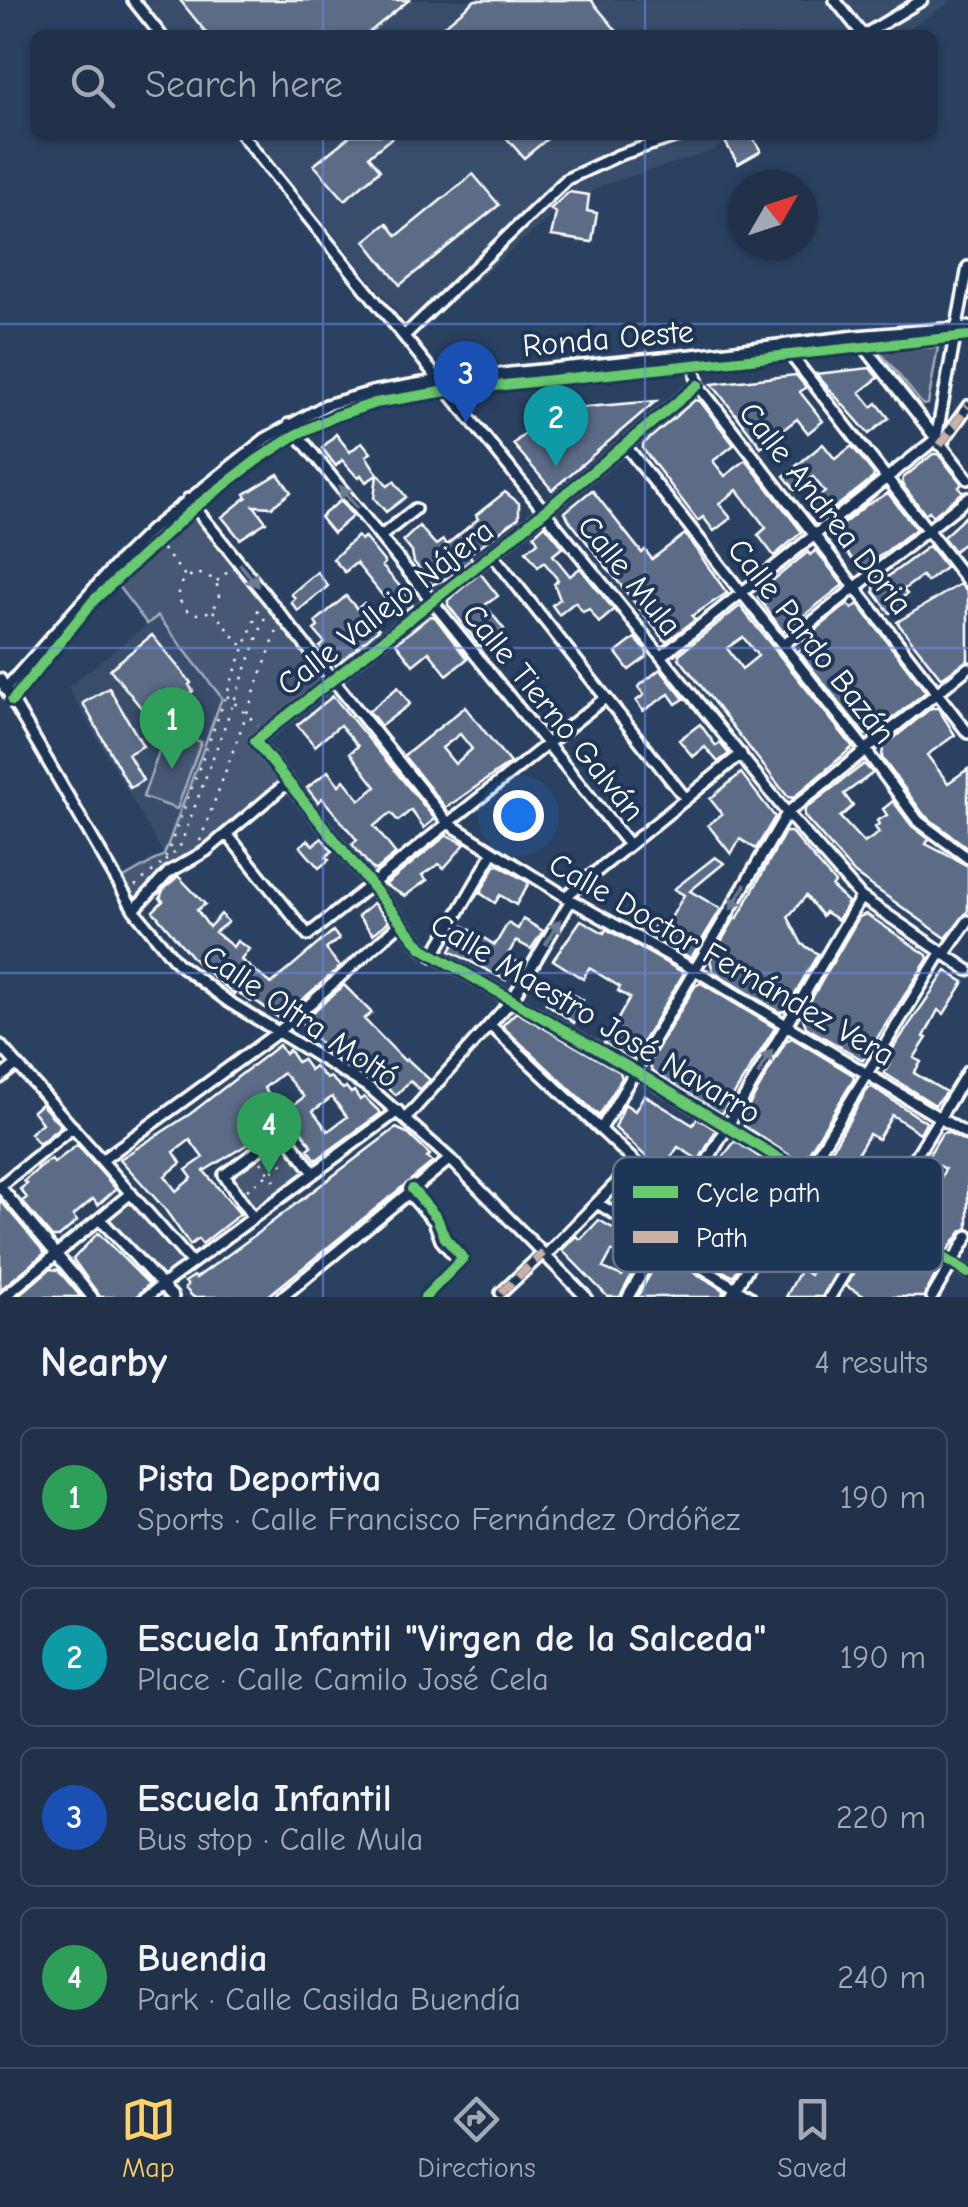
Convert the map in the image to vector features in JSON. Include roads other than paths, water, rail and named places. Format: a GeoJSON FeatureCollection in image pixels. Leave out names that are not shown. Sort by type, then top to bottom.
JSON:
{"type":"FeatureCollection","features":[{"type":"Feature","properties":{"kind":"street"},"geometry":{"type":"LineString","coordinates":[[133,0],[157,30]]}},
{"type":"Feature","properties":{"kind":"street"},"geometry":{"type":"LineString","coordinates":[[835,0],[860,30]]}},
{"type":"Feature","properties":{"kind":"street"},"geometry":{"type":"LineString","coordinates":[[872,30],[922,0]]}},
{"type":"Feature","properties":{"kind":"street","name":"Calle Mula"},"geometry":{"type":"LineString","coordinates":[[246,140],[787,813],[861,897],[968,970]]}},
{"type":"Feature","properties":{"kind":"street"},"geometry":{"type":"LineString","coordinates":[[404,336],[568,179],[620,154],[665,140]]}},
{"type":"Feature","properties":{"kind":"street"},"geometry":{"type":"LineString","coordinates":[[938,442],[962,328],[968,267]]}},
{"type":"Feature","properties":{"kind":"street","name":"Ronda Oeste"},"geometry":{"type":"LineString","coordinates":[[2,684],[116,564],[153,537],[188,499],[289,424],[326,406],[372,392],[440,380],[962,328]]}},
{"type":"Feature","properties":{"kind":"street"},"geometry":{"type":"LineString","coordinates":[[856,336],[968,479]]}},
{"type":"Feature","properties":{"kind":"street"},"geometry":{"type":"LineString","coordinates":[[783,345],[968,582]]}},
{"type":"Feature","properties":{"kind":"street","name":"Calle Andrea Doria"},"geometry":{"type":"LineString","coordinates":[[692,356],[698,385],[968,733]]}},
{"type":"Feature","properties":{"kind":"street","name":"Calle Vallejo Nájera"},"geometry":{"type":"LineString","coordinates":[[255,742],[698,385]]}},
{"type":"Feature","properties":{"kind":"street"},"geometry":{"type":"LineString","coordinates":[[663,655],[938,442],[968,406]]}},
{"type":"Feature","properties":{"kind":"street","name":"Calle Tierno Galván"},"geometry":{"type":"LineString","coordinates":[[289,424],[629,845]]}},
{"type":"Feature","properties":{"kind":"street","name":"Calle Pardo Bazán"},"geometry":{"type":"LineString","coordinates":[[625,445],[866,749],[918,821],[968,858]]}},
{"type":"Feature","properties":{"kind":"street"},"geometry":{"type":"LineString","coordinates":[[783,645],[968,498]]}},
{"type":"Feature","properties":{"kind":"street","name":"Calle Doctor Fernández Vera"},"geometry":{"type":"LineString","coordinates":[[188,499],[448,823],[568,899],[696,970],[968,1135]]}},
{"type":"Feature","properties":{"kind":"street"},"geometry":{"type":"LineString","coordinates":[[380,537],[416,509]]}},
{"type":"Feature","properties":{"kind":"street"},"geometry":{"type":"LineString","coordinates":[[492,554],[686,799]]}},
{"type":"Feature","properties":{"kind":"street"},"geometry":{"type":"LineString","coordinates":[[601,1130],[787,813],[968,668]]}},
{"type":"Feature","properties":{"kind":"street","name":"Calle Oltra Moltó"},"geometry":{"type":"LineString","coordinates":[[2,684],[134,910],[176,962],[228,1002],[371,1089],[402,1114],[586,1297]]}},
{"type":"Feature","properties":{"kind":"street"},"geometry":{"type":"LineString","coordinates":[[226,834],[308,936],[605,698]]}},
{"type":"Feature","properties":{"kind":"street","name":"Calle Maestro José Navarro"},"geometry":{"type":"LineString","coordinates":[[255,742],[422,948],[777,1157]]}},
{"type":"Feature","properties":{"kind":"street"},"geometry":{"type":"LineString","coordinates":[[146,1297],[284,1194],[402,1114],[492,1026],[512,1000],[568,899],[741,754]]}},
{"type":"Feature","properties":{"kind":"street"},"geometry":{"type":"LineString","coordinates":[[134,910],[169,872],[193,861],[287,783]]}},
{"type":"Feature","properties":{"kind":"street"},"geometry":{"type":"LineString","coordinates":[[434,956],[493,853]]}},
{"type":"Feature","properties":{"kind":"street"},"geometry":{"type":"LineString","coordinates":[[710,1157],[861,897]]}},
{"type":"Feature","properties":{"kind":"street"},"geometry":{"type":"LineString","coordinates":[[814,1157],[866,1072],[968,921]]}},
{"type":"Feature","properties":{"kind":"street"},"geometry":{"type":"LineString","coordinates":[[102,1160],[278,1032],[400,924]]}},
{"type":"Feature","properties":{"kind":"street"},"geometry":{"type":"LineString","coordinates":[[492,1026],[630,1157]]}},
{"type":"Feature","properties":{"kind":"street"},"geometry":{"type":"LineString","coordinates":[[0,1045],[192,1263]]}},
{"type":"Feature","properties":{"kind":"street"},"geometry":{"type":"LineString","coordinates":[[0,1078],[17,1064]]}},
{"type":"Feature","properties":{"kind":"street"},"geometry":{"type":"LineString","coordinates":[[915,1157],[968,1071]]}},
{"type":"Feature","properties":{"kind":"street"},"geometry":{"type":"LineString","coordinates":[[73,1127],[0,1186],[92,1297]]}},
{"type":"Feature","properties":{"kind":"street"},"geometry":{"type":"LineString","coordinates":[[253,1218],[224,1176],[254,1153],[283,1132],[314,1173]]}},
{"type":"Feature","properties":{"kind":"street"},"geometry":{"type":"LineString","coordinates":[[282,1297],[450,1159]]}},
{"type":"Feature","properties":{"kind":"street"},"geometry":{"type":"LineString","coordinates":[[501,1293],[613,1187]]}},
{"type":"Feature","properties":{"kind":"street"},"geometry":{"type":"LineString","coordinates":[[4,1297],[131,1193]]}},
{"type":"Feature","properties":{"kind":"street"},"geometry":{"type":"LineString","coordinates":[[408,1193],[434,1221],[441,1240],[458,1260]]}},
{"type":"Feature","properties":{"kind":"street"},"geometry":{"type":"LineString","coordinates":[[597,1204],[613,1214]]}},
{"type":"Feature","properties":{"kind":"street"},"geometry":{"type":"LineString","coordinates":[[100,1218],[174,1297]]}},
{"type":"Feature","properties":{"kind":"street"},"geometry":{"type":"LineString","coordinates":[[932,1297],[968,1236]]}},
{"type":"Feature","properties":{"kind":"street","name":"Calle Maestro José Navarro"},"geometry":{"type":"LineString","coordinates":[[943,1258],[968,1273]]}},
{"type":"Feature","properties":{"kind":"street"},"geometry":{"type":"LineString","coordinates":[[628,1297],[642,1272]]}},
{"type":"Feature","properties":{"kind":"street"},"geometry":{"type":"LineString","coordinates":[[703,1272],[733,1293],[750,1297]]}},
{"type":"Feature","properties":{"kind":"street"},"geometry":{"type":"LineString","coordinates":[[830,1297],[845,1272]]}},
{"type":"Feature","properties":{"kind":"place","name":"Escuela Infantil"},"geometry":{"type":"Point","coordinates":[466,423]}},
{"type":"Feature","properties":{"kind":"place","name":"Escuela Infantil \"Virgen de la Salceda\""},"geometry":{"type":"Point","coordinates":[556,467]}},
{"type":"Feature","properties":{"kind":"place","name":"Pista Deportiva"},"geometry":{"type":"Point","coordinates":[172,769]}},
{"type":"Feature","properties":{"kind":"place","name":"Buendia"},"geometry":{"type":"Point","coordinates":[269,1174]}}]}
